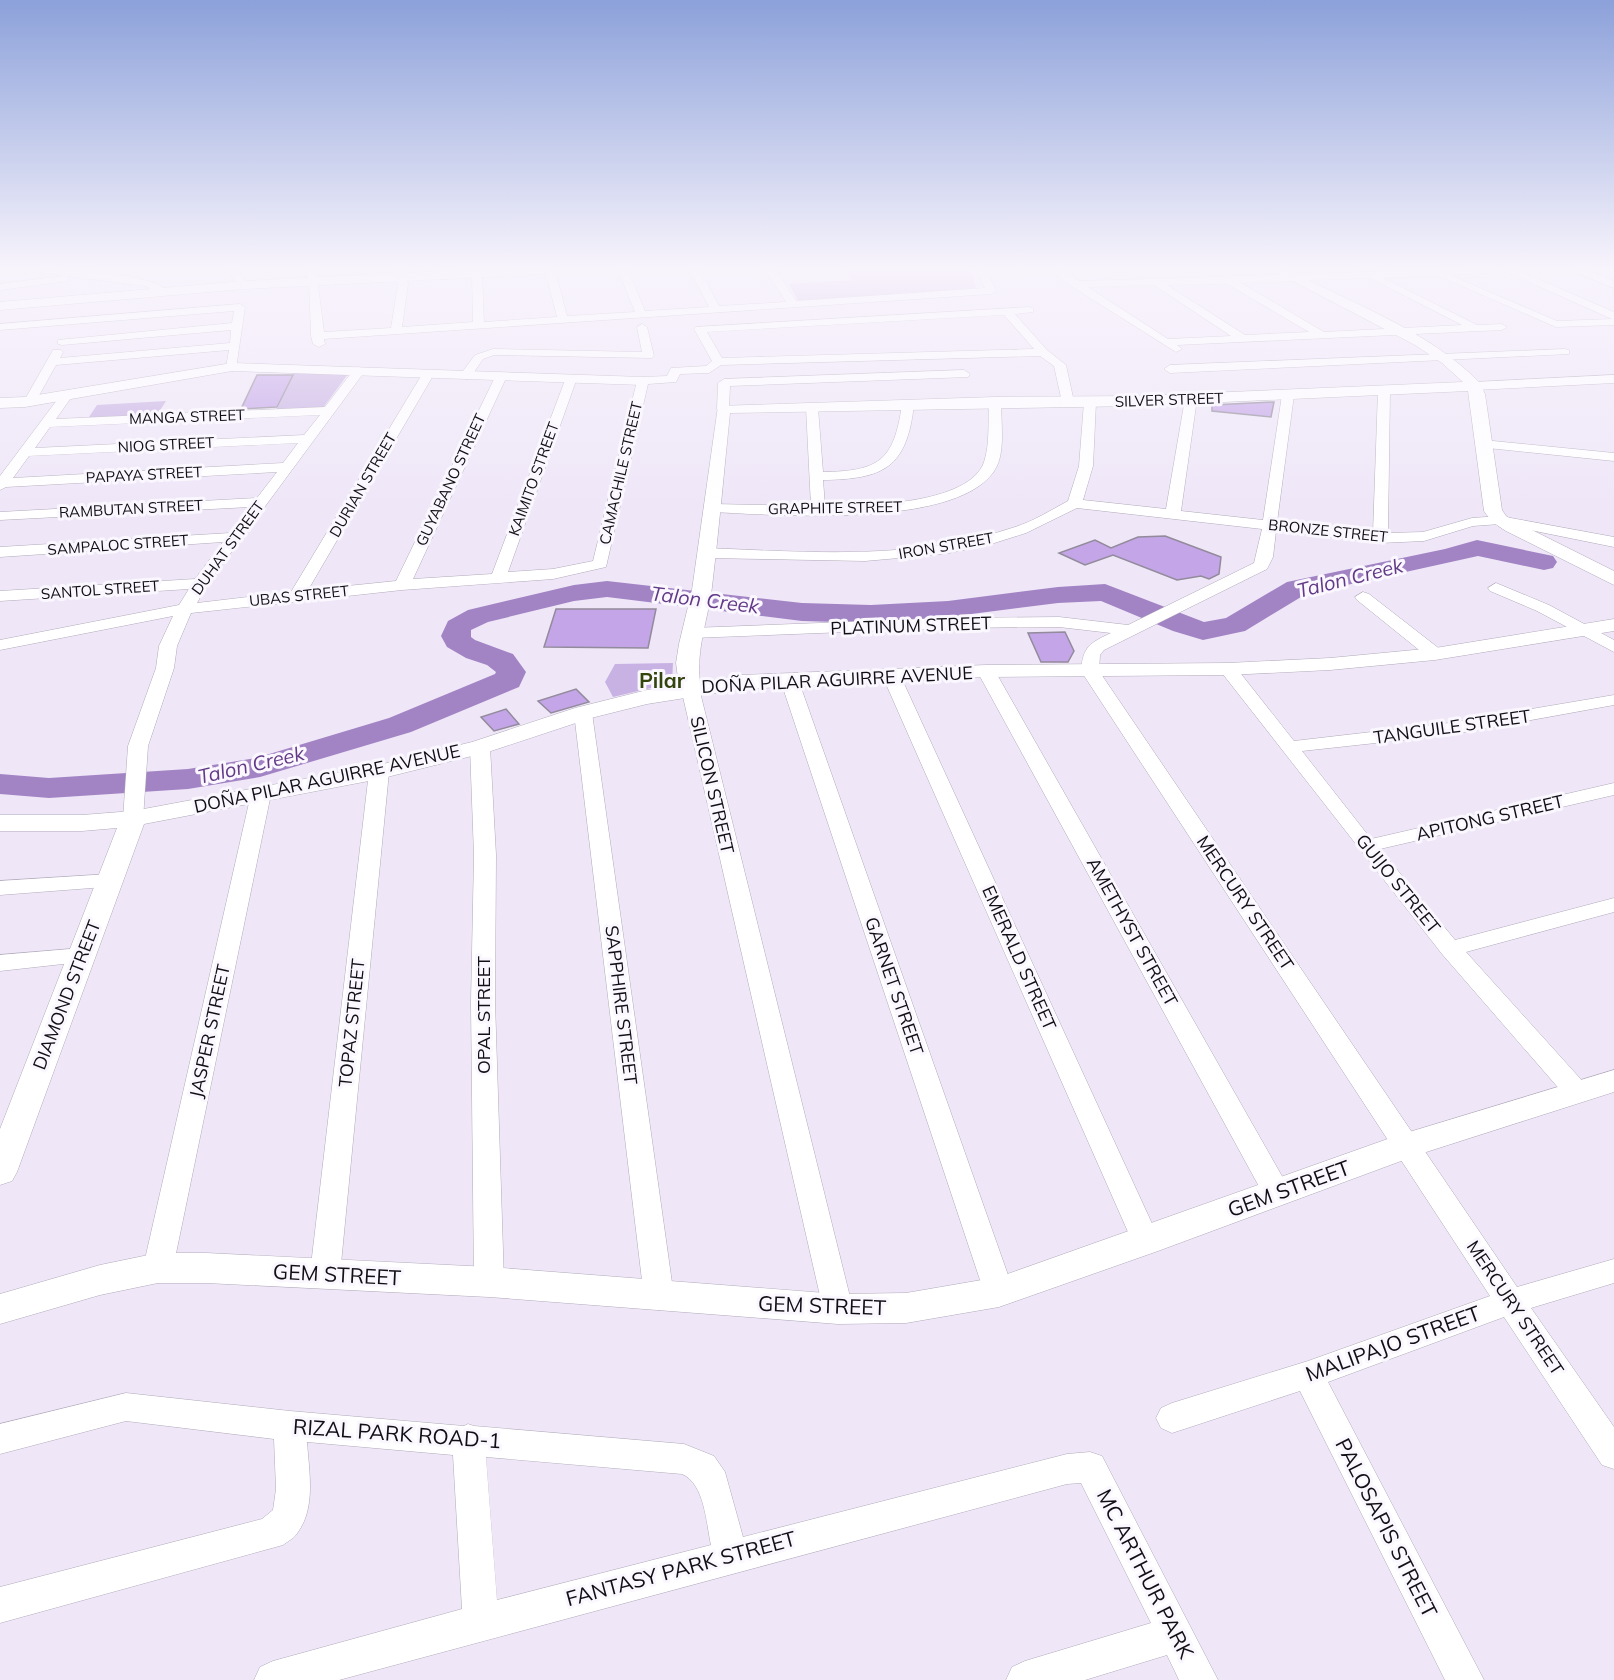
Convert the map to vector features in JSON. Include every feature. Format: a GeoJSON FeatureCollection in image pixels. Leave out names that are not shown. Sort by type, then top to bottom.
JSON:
{"type":"FeatureCollection","features":[{"type":"Feature","properties":{"kind":"street"},"geometry":{"type":"LineString","coordinates":[[30,401],[58,348]]}},
{"type":"Feature","properties":{"kind":"street"},"geometry":{"type":"LineString","coordinates":[[50,363],[209,348]]}},
{"type":"Feature","properties":{"kind":"street"},"geometry":{"type":"LineString","coordinates":[[232,367],[235,348]]}},
{"type":"Feature","properties":{"kind":"street"},"geometry":{"type":"LineString","coordinates":[[466,375],[479,357],[486,353],[515,348]]}},
{"type":"Feature","properties":{"kind":"street"},"geometry":{"type":"LineString","coordinates":[[523,348],[648,356],[646,348]]}},
{"type":"Feature","properties":{"kind":"street"},"geometry":{"type":"LineString","coordinates":[[585,348],[588,354]]}},
{"type":"Feature","properties":{"kind":"street"},"geometry":{"type":"LineString","coordinates":[[711,348],[718,362]]}},
{"type":"Feature","properties":{"kind":"street"},"geometry":{"type":"LineString","coordinates":[[1040,348],[1060,365],[1068,402]]}},
{"type":"Feature","properties":{"kind":"street"},"geometry":{"type":"LineString","coordinates":[[1175,348],[1202,367]]}},
{"type":"Feature","properties":{"kind":"street"},"geometry":{"type":"LineString","coordinates":[[1429,348],[1444,357],[1475,386],[1490,503],[1493,511],[1500,519],[1614,579]]}},
{"type":"Feature","properties":{"kind":"street"},"geometry":{"type":"LineString","coordinates":[[0,403],[30,401],[232,367],[643,381],[670,380],[675,370],[709,369],[718,362],[1043,352]]}},
{"type":"Feature","properties":{"kind":"street"},"geometry":{"type":"LineString","coordinates":[[1170,369],[1565,352]]}},
{"type":"Feature","properties":{"kind":"street","name":"DUHAT STREET"},"geometry":{"type":"LineString","coordinates":[[134,819],[139,750],[165,668],[168,646],[185,609],[200,584],[306,439],[359,371]]}},
{"type":"Feature","properties":{"kind":"street","name":"DURIAN STREET"},"geometry":{"type":"LineString","coordinates":[[297,596],[428,374]]}},
{"type":"Feature","properties":{"kind":"street","name":"SILICON STREET"},"geometry":{"type":"LineString","coordinates":[[838,1309],[690,688],[687,663],[701,595],[723,409],[724,383],[964,374]]}},
{"type":"Feature","properties":{"kind":"street","name":"GUYABANO STREET"},"geometry":{"type":"LineString","coordinates":[[402,585],[501,376]]}},
{"type":"Feature","properties":{"kind":"street","name":"KAIMITO STREET"},"geometry":{"type":"LineString","coordinates":[[498,579],[571,378]]}},
{"type":"Feature","properties":{"kind":"street","name":"SILVER STREET"},"geometry":{"type":"LineString","coordinates":[[723,409],[1191,399],[1614,379]]}},
{"type":"Feature","properties":{"kind":"street","name":"CAMACHILE STREET"},"geometry":{"type":"LineString","coordinates":[[600,564],[643,381]]}},
{"type":"Feature","properties":{"kind":"street"},"geometry":{"type":"LineString","coordinates":[[1380,538],[1384,391]]}},
{"type":"Feature","properties":{"kind":"street"},"geometry":{"type":"LineString","coordinates":[[1,484],[67,395]]}},
{"type":"Feature","properties":{"kind":"street"},"geometry":{"type":"LineString","coordinates":[[1089,671],[1091,654],[1098,646],[1261,566],[1265,557],[1270,526],[1288,395]]}},
{"type":"Feature","properties":{"kind":"street"},"geometry":{"type":"LineString","coordinates":[[1173,514],[1191,399]]}},
{"type":"Feature","properties":{"kind":"street","name":"GRAPHITE STREET"},"geometry":{"type":"LineString","coordinates":[[712,508],[890,509],[946,497],[969,488],[984,476],[991,464],[995,402]]}},
{"type":"Feature","properties":{"kind":"street"},"geometry":{"type":"LineString","coordinates":[[1075,503],[1086,466],[1090,402]]}},
{"type":"Feature","properties":{"kind":"street"},"geometry":{"type":"LineString","coordinates":[[816,476],[854,475],[882,467],[896,452],[908,404]]}},
{"type":"Feature","properties":{"kind":"street"},"geometry":{"type":"LineString","coordinates":[[812,408],[818,509]]}},
{"type":"Feature","properties":{"kind":"street","name":"MANGA STREET"},"geometry":{"type":"LineString","coordinates":[[47,423],[327,411]]}},
{"type":"Feature","properties":{"kind":"street","name":"NIOG STREET"},"geometry":{"type":"LineString","coordinates":[[25,452],[306,439]]}},
{"type":"Feature","properties":{"kind":"street"},"geometry":{"type":"LineString","coordinates":[[1484,444],[1614,457]]}},
{"type":"Feature","properties":{"kind":"street","name":"PAPAYA STREET"},"geometry":{"type":"LineString","coordinates":[[1,484],[286,467]]}},
{"type":"Feature","properties":{"kind":"street","name":"RAMBUTAN STREET"},"geometry":{"type":"LineString","coordinates":[[0,516],[262,502]]}},
{"type":"Feature","properties":{"kind":"street","name":"BRONZE STREET"},"geometry":{"type":"LineString","coordinates":[[1075,503],[1380,538],[1424,536],[1472,522],[1500,519],[1614,542]]}},
{"type":"Feature","properties":{"kind":"street","name":"IRON STREET"},"geometry":{"type":"LineString","coordinates":[[706,553],[864,556],[920,554],[963,546],[1024,529],[1075,503]]}},
{"type":"Feature","properties":{"kind":"street","name":"SAMPALOC STREET"},"geometry":{"type":"LineString","coordinates":[[0,552],[236,537]]}},
{"type":"Feature","properties":{"kind":"street","name":"UBAS STREET"},"geometry":{"type":"LineString","coordinates":[[0,645],[185,609],[402,585],[498,579],[579,570],[600,564]]}},
{"type":"Feature","properties":{"kind":"street","name":"SANTOL STREET"},"geometry":{"type":"LineString","coordinates":[[0,596],[200,584]]}},
{"type":"Feature","properties":{"kind":"street"},"geometry":{"type":"LineString","coordinates":[[1496,588],[1543,608],[1614,647]]}},
{"type":"Feature","properties":{"kind":"street"},"geometry":{"type":"LineString","coordinates":[[1363,597],[1435,654]]}},
{"type":"Feature","properties":{"kind":"street","name":"PLATINUM STREET"},"geometry":{"type":"LineString","coordinates":[[692,633],[948,623],[1059,622],[1129,630]]}},
{"type":"Feature","properties":{"kind":"street","name":"DOÑA PILAR AGUIRRE AVENUE"},"geometry":{"type":"LineString","coordinates":[[0,823],[82,823],[134,819],[379,772],[480,747],[584,713],[690,688],[742,681],[986,671],[1228,669],[1330,664],[1435,654],[1614,625]]}},
{"type":"Feature","properties":{"kind":"street","name":"GUIJO STREET"},"geometry":{"type":"LineString","coordinates":[[1228,669],[1366,846],[1450,949],[1576,1092]]}},
{"type":"Feature","properties":{"kind":"street","name":"AMETHYST STREET"},"geometry":{"type":"LineString","coordinates":[[986,671],[1277,1193]]}},
{"type":"Feature","properties":{"kind":"street","name":"MERCURY STREET"},"geometry":{"type":"LineString","coordinates":[[1089,671],[1614,1454]]}},
{"type":"Feature","properties":{"kind":"street","name":"EMERALD STREET"},"geometry":{"type":"LineString","coordinates":[[891,675],[1146,1241]]}},
{"type":"Feature","properties":{"kind":"street","name":"GARNET STREET"},"geometry":{"type":"LineString","coordinates":[[789,679],[999,1292]]}},
{"type":"Feature","properties":{"kind":"street","name":"TANGUILE STREET"},"geometry":{"type":"LineString","coordinates":[[1288,747],[1449,729],[1614,700]]}},
{"type":"Feature","properties":{"kind":"street","name":"SAPPHIRE STREET"},"geometry":{"type":"LineString","coordinates":[[584,713],[659,1297]]}},
{"type":"Feature","properties":{"kind":"street","name":"OPAL STREET"},"geometry":{"type":"LineString","coordinates":[[480,747],[485,855],[483,1002],[489,1282]]}},
{"type":"Feature","properties":{"kind":"street","name":"TOPAZ STREET"},"geometry":{"type":"LineString","coordinates":[[325,1274],[379,772]]}},
{"type":"Feature","properties":{"kind":"street","name":"APITONG STREET"},"geometry":{"type":"LineString","coordinates":[[1366,846],[1614,789]]}},
{"type":"Feature","properties":{"kind":"street","name":"JASPER STREET"},"geometry":{"type":"LineString","coordinates":[[158,1268],[261,794]]}},
{"type":"Feature","properties":{"kind":"street","name":"DIAMOND STREET"},"geometry":{"type":"LineString","coordinates":[[0,1172],[134,819]]}},
{"type":"Feature","properties":{"kind":"street"},"geometry":{"type":"LineString","coordinates":[[0,888],[110,881]]}},
{"type":"Feature","properties":{"kind":"street"},"geometry":{"type":"LineString","coordinates":[[1450,949],[1614,905]]}},
{"type":"Feature","properties":{"kind":"street"},"geometry":{"type":"LineString","coordinates":[[0,963],[82,956]]}},
{"type":"Feature","properties":{"kind":"street","name":"GEM STREET"},"geometry":{"type":"LineString","coordinates":[[0,1309],[100,1280],[158,1268],[489,1282],[659,1297],[838,1309],[906,1308],[972,1299],[999,1292],[1146,1241],[1408,1145],[1614,1081]]}},
{"type":"Feature","properties":{"kind":"street","name":"MALIPAJO STREET"},"geometry":{"type":"LineString","coordinates":[[1172,1418],[1308,1376],[1510,1302],[1614,1271]]}},
{"type":"Feature","properties":{"kind":"street","name":"PALOSAPIS STREET"},"geometry":{"type":"LineString","coordinates":[[1308,1376],[1466,1680]]}},
{"type":"Feature","properties":{"kind":"street","name":"RIZAL PARK ROAD-1"},"geometry":{"type":"LineString","coordinates":[[0,1439],[126,1407],[290,1426],[468,1439],[684,1459],[702,1467],[713,1483],[731,1556]]}},
{"type":"Feature","properties":{"kind":"street"},"geometry":{"type":"LineString","coordinates":[[0,1605],[271,1533],[285,1522],[291,1510],[290,1426]]}},
{"type":"Feature","properties":{"kind":"street"},"geometry":{"type":"LineString","coordinates":[[468,1439],[481,1622]]}},
{"type":"Feature","properties":{"kind":"street","name":"FANTASY PARK STREET"},"geometry":{"type":"LineString","coordinates":[[273,1680],[731,1556],[1067,1469],[1090,1467]]}},
{"type":"Feature","properties":{"kind":"street","name":"MC ARTHUR PARK"},"geometry":{"type":"LineString","coordinates":[[1090,1467],[1199,1680]]}},
{"type":"Feature","properties":{"kind":"street"},"geometry":{"type":"LineString","coordinates":[[1025,1680],[1176,1634]]}},
{"type":"Feature","properties":{"kind":"shaded area"},"geometry":{"type":"Polygon","coordinates":[[[294,371],[348,374],[323,408],[276,411],[294,371]]]}},
{"type":"Feature","properties":{"kind":"shaded area"},"geometry":{"type":"Polygon","coordinates":[[[166,401],[156,417],[87,420],[97,405],[166,401]]]}},
{"type":"Feature","properties":{"kind":"shaded area"},"geometry":{"type":"Polygon","coordinates":[[[673,663],[672,683],[613,697],[605,682],[615,664],[673,663]]]}},
{"type":"Feature","properties":{"kind":"building"},"geometry":{"type":"Polygon","coordinates":[[[257,375],[293,375],[277,407],[241,409],[257,375]]]}},
{"type":"Feature","properties":{"kind":"building"},"geometry":{"type":"Polygon","coordinates":[[[1274,402],[1271,417],[1212,411],[1212,405],[1274,402]]]}},
{"type":"Feature","properties":{"kind":"building"},"geometry":{"type":"Polygon","coordinates":[[[1165,536],[1221,557],[1219,574],[1209,579],[1201,576],[1177,580],[1113,555],[1085,565],[1059,553],[1095,540],[1111,548],[1138,537],[1165,536]]]}},
{"type":"Feature","properties":{"kind":"building"},"geometry":{"type":"Polygon","coordinates":[[[556,609],[656,609],[648,648],[544,647],[556,609]]]}},
{"type":"Feature","properties":{"kind":"building"},"geometry":{"type":"Polygon","coordinates":[[[1065,632],[1074,651],[1068,662],[1041,662],[1028,633],[1065,632]]]}},
{"type":"Feature","properties":{"kind":"building"},"geometry":{"type":"Polygon","coordinates":[[[576,689],[589,702],[551,713],[538,701],[576,689]]]}},
{"type":"Feature","properties":{"kind":"building"},"geometry":{"type":"Polygon","coordinates":[[[506,709],[519,724],[494,731],[481,717],[506,709]]]}},
{"type":"Feature","properties":{"kind":"waterway","name":"Talon Creek"},"geometry":{"type":"LineString","coordinates":[[0,784],[49,788],[188,779],[260,767],[400,725],[508,680],[511,672],[505,663],[476,652],[457,641],[456,631],[461,624],[478,616],[574,593],[607,589],[802,612],[871,614],[948,609],[1058,595],[1105,592],[1183,625],[1203,631],[1235,625],[1297,588],[1450,556],[1477,548],[1544,562]]}},
{"type":"Feature","properties":{"kind":"district","name":"Pilar"},"geometry":{"type":"Point","coordinates":[662,681]}}]}
